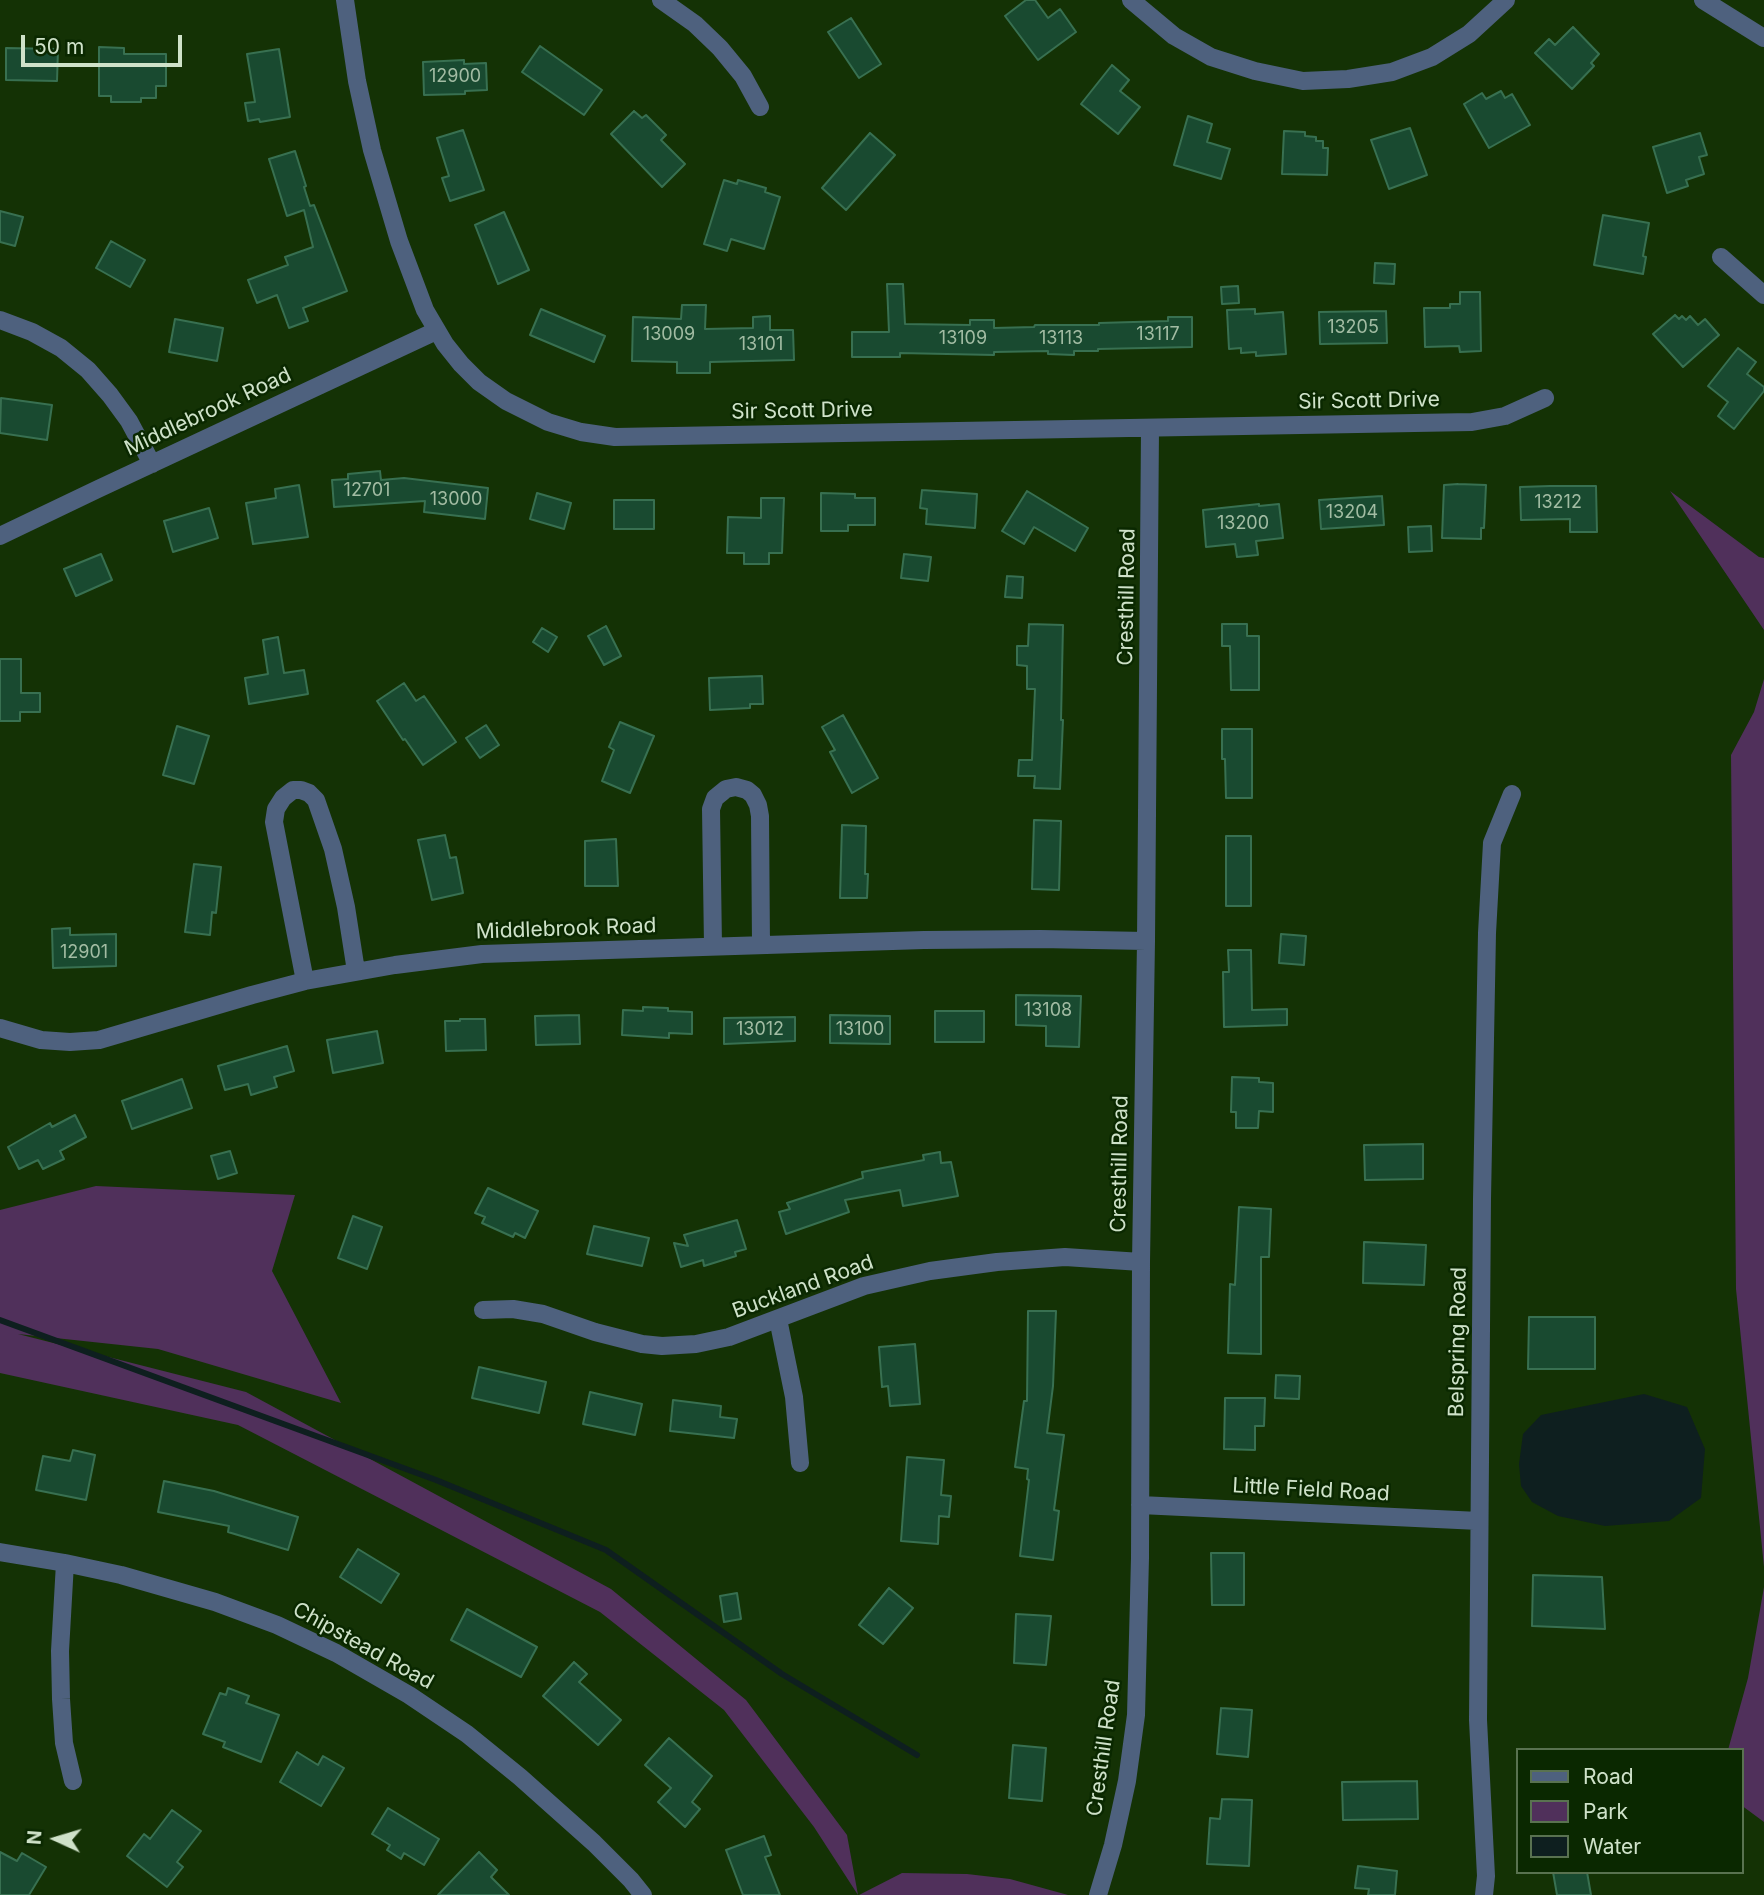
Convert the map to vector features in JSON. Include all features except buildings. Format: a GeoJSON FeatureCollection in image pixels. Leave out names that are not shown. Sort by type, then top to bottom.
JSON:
{"type":"FeatureCollection","features":[{"type":"Feature","properties":{"kind":"street","name":"Sir Scott Drive"},"geometry":{"type":"LineString","coordinates":[[345,0],[357,81],[372,150],[399,241],[425,310],[436,331],[461,364],[480,382],[506,401],[548,422],[581,432],[615,437],[1477,422],[1505,416],[1545,397]]}},
{"type":"Feature","properties":{"kind":"street"},"geometry":{"type":"LineString","coordinates":[[661,0],[695,24],[720,48],[743,76],[760,107]]}},
{"type":"Feature","properties":{"kind":"street"},"geometry":{"type":"LineString","coordinates":[[1132,0],[1174,36],[1211,57],[1255,71],[1303,81],[1348,79],[1392,72],[1432,57],[1469,34],[1506,0]]}},
{"type":"Feature","properties":{"kind":"street"},"geometry":{"type":"LineString","coordinates":[[1703,0],[1764,38]]}},
{"type":"Feature","properties":{"kind":"street"},"geometry":{"type":"LineString","coordinates":[[1721,257],[1764,295]]}},
{"type":"Feature","properties":{"kind":"street"},"geometry":{"type":"LineString","coordinates":[[0,320],[32,332],[61,348],[88,370],[129,421],[152,464]]}},
{"type":"Feature","properties":{"kind":"street","name":"Middlebrook Road"},"geometry":{"type":"LineString","coordinates":[[0,536],[436,331]]}},
{"type":"Feature","properties":{"kind":"street","name":"Cresthill Road"},"geometry":{"type":"LineString","coordinates":[[1098,1895],[1128,1781],[1136,1715],[1150,429]]}},
{"type":"Feature","properties":{"kind":"street"},"geometry":{"type":"LineString","coordinates":[[713,946],[711,809],[715,798],[726,789],[736,787],[753,795],[760,816],[761,945]]}},
{"type":"Feature","properties":{"kind":"street"},"geometry":{"type":"LineString","coordinates":[[305,981],[274,822],[276,809],[283,798],[293,790],[309,793],[316,800],[333,849],[356,971]]}},
{"type":"Feature","properties":{"kind":"street","name":"Belspring Road"},"geometry":{"type":"LineString","coordinates":[[1485,1895],[1478,1720],[1482,1172],[1487,933],[1492,843],[1512,793]]}},
{"type":"Feature","properties":{"kind":"street","name":"Middlebrook Road"},"geometry":{"type":"LineString","coordinates":[[0,1028],[41,1040],[99,1040],[305,981],[356,971],[482,954],[1040,939],[1146,941]]}},
{"type":"Feature","properties":{"kind":"street","name":"Buckland Road"},"geometry":{"type":"LineString","coordinates":[[483,1310],[513,1309],[543,1314],[642,1344],[696,1344],[729,1338],[864,1286],[930,1272],[997,1262],[1065,1258],[1141,1262]]}},
{"type":"Feature","properties":{"kind":"street"},"geometry":{"type":"LineString","coordinates":[[778,1319],[794,1397],[800,1463]]}},
{"type":"Feature","properties":{"kind":"street","name":"Little Field Road"},"geometry":{"type":"LineString","coordinates":[[1140,1505],[1479,1521]]}},
{"type":"Feature","properties":{"kind":"street","name":"Chipstead Road"},"geometry":{"type":"LineString","coordinates":[[0,1552],[121,1575],[228,1606],[336,1653],[409,1695],[467,1734],[594,1843],[643,1895]]}},
{"type":"Feature","properties":{"kind":"street"},"geometry":{"type":"LineString","coordinates":[[65,1563],[60,1651],[61,1699],[64,1743],[74,1781]]}},
{"type":"Feature","properties":{"kind":"green space"},"geometry":{"type":"Polygon","coordinates":[[[1670,491],[1764,558],[1764,630],[1670,491]]]}},
{"type":"Feature","properties":{"kind":"green space"},"geometry":{"type":"Polygon","coordinates":[[[1764,679],[1764,1567],[1736,1289],[1731,755],[1754,712],[1764,679]]]}},
{"type":"Feature","properties":{"kind":"green space"},"geometry":{"type":"Polygon","coordinates":[[[96,1186],[295,1195],[272,1271],[341,1403],[158,1349],[18,1334],[246,1392],[611,1589],[746,1700],[847,1835],[858,1895],[814,1827],[724,1710],[600,1612],[238,1425],[0,1373],[0,1210],[96,1186]]]}},
{"type":"Feature","properties":{"kind":"green space"},"geometry":{"type":"Polygon","coordinates":[[[1764,1587],[1764,1822],[1743,1806],[1743,1748],[1729,1748],[1748,1678],[1764,1587]]]}},
{"type":"Feature","properties":{"kind":"green space"},"geometry":{"type":"Polygon","coordinates":[[[902,1873],[967,1874],[1010,1879],[1068,1895],[859,1895],[902,1873]]]}},
{"type":"Feature","properties":{"kind":"water"},"geometry":{"type":"Polygon","coordinates":[[[1644,1394],[1687,1407],[1705,1449],[1701,1498],[1669,1521],[1605,1526],[1558,1516],[1532,1502],[1521,1486],[1519,1464],[1523,1434],[1541,1415],[1644,1394]]]}},
{"type":"Feature","properties":{"kind":"waterway"},"geometry":{"type":"LineString","coordinates":[[0,1320],[436,1480],[606,1550],[782,1674],[917,1755]]}}]}
